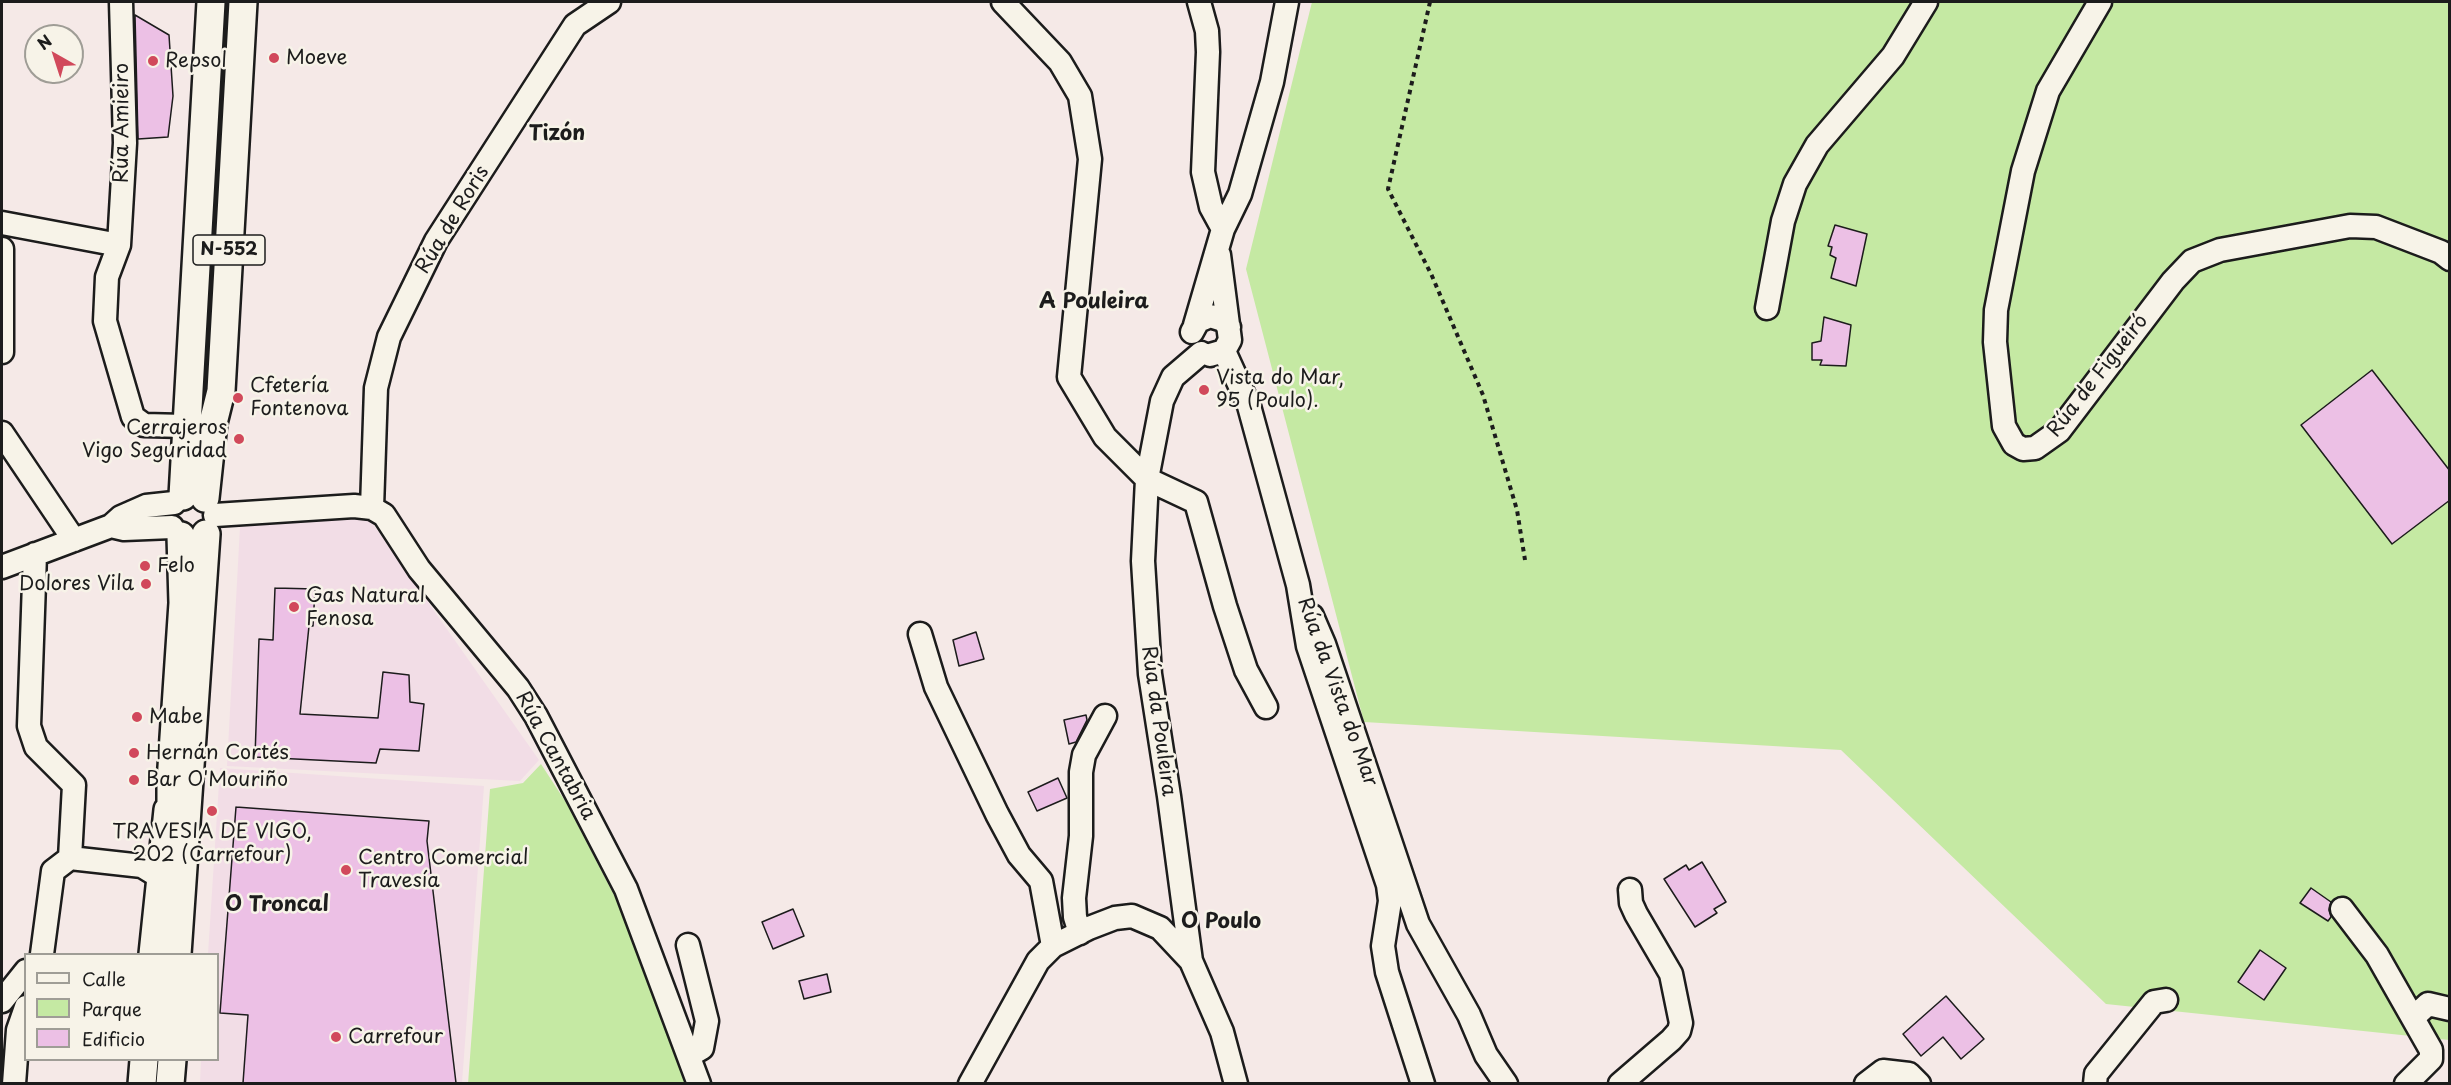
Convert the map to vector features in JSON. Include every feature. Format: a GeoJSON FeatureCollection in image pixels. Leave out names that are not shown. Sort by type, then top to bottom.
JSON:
{"type":"FeatureCollection","features":[{"type":"Feature","properties":{"kind":"main road","name":"N-552"},"geometry":{"type":"LineString","coordinates":[[191,515],[185,426],[211,2]]}},
{"type":"Feature","properties":{"kind":"main road","name":"N-552"},"geometry":{"type":"LineString","coordinates":[[187,953],[181,782],[183,603],[191,515],[221,392],[243,2]]}},
{"type":"Feature","properties":{"kind":"main road","name":"N-552"},"geometry":{"type":"LineString","coordinates":[[153,953],[160,878],[181,782]]}},
{"type":"Feature","properties":{"kind":"main road"},"geometry":{"type":"LineString","coordinates":[[163,953],[181,782]]}},
{"type":"Feature","properties":{"kind":"main road"},"geometry":{"type":"LineString","coordinates":[[177,953],[181,782]]}},
{"type":"Feature","properties":{"kind":"main road"},"geometry":{"type":"LineString","coordinates":[[142,1083],[144,1061]]}},
{"type":"Feature","properties":{"kind":"main road"},"geometry":{"type":"LineString","coordinates":[[156,1083],[157,1061]]}},
{"type":"Feature","properties":{"kind":"main road"},"geometry":{"type":"LineString","coordinates":[[170,1083],[172,1061]]}},
{"type":"Feature","properties":{"kind":"main road"},"geometry":{"type":"LineString","coordinates":[[182,1083],[183,1061]]}},
{"type":"Feature","properties":{"kind":"street","name":"Rúa Amieiro"},"geometry":{"type":"LineString","coordinates":[[121,2],[125,142],[119,245],[106,277],[105,321],[130,410],[138,423],[185,426]]}},
{"type":"Feature","properties":{"kind":"street","name":"Rúa de Roris"},"geometry":{"type":"LineString","coordinates":[[372,508],[376,388],[389,337],[436,241],[575,25],[609,2]]}},
{"type":"Feature","properties":{"kind":"street"},"geometry":{"type":"LineString","coordinates":[[1004,2],[1060,62],[1080,96],[1090,159],[1069,377],[1106,437],[1147,479],[1196,502],[1242,659],[1266,707]]}},
{"type":"Feature","properties":{"kind":"street"},"geometry":{"type":"LineString","coordinates":[[1199,2],[1207,31],[1208,52],[1203,172],[1221,237],[1230,340],[1224,351],[1212,355],[1201,352],[1191,337],[1221,237],[1240,194],[1266,105],[1287,2]]}},
{"type":"Feature","properties":{"kind":"street"},"geometry":{"type":"LineString","coordinates":[[1767,308],[1783,221],[1795,184],[1817,145],[1893,56],[1926,2]]}},
{"type":"Feature","properties":{"kind":"street","name":"Rúa de Figueiró"},"geometry":{"type":"LineString","coordinates":[[2100,2],[2048,91],[2023,171],[1996,310],[1995,342],[2004,426],[2014,444],[2023,450],[2035,448],[2059,431],[2173,280],[2192,261],[2220,250],[2350,226],[2376,226],[2447,251]]}},
{"type":"Feature","properties":{"kind":"street"},"geometry":{"type":"LineString","coordinates":[[2,223],[119,245]]}},
{"type":"Feature","properties":{"kind":"street"},"geometry":{"type":"LineString","coordinates":[[2,249],[2,352]]}},
{"type":"Feature","properties":{"kind":"street"},"geometry":{"type":"LineString","coordinates":[[1194,324],[1210,316],[1219,318],[1229,327]]}},
{"type":"Feature","properties":{"kind":"street","name":"Rúa da Vista do Mar"},"geometry":{"type":"LineString","coordinates":[[1224,351],[1249,406],[1298,585],[1311,656],[1388,885],[1390,902],[1383,946],[1387,972],[1423,1083]]}},
{"type":"Feature","properties":{"kind":"street","name":"Rúa da Pouleira"},"geometry":{"type":"LineString","coordinates":[[1191,961],[1146,631],[1143,561],[1147,479],[1156,425],[1167,388],[1180,368],[1201,352]]}},
{"type":"Feature","properties":{"kind":"street"},"geometry":{"type":"LineString","coordinates":[[2,433],[74,540]]}},
{"type":"Feature","properties":{"kind":"street"},"geometry":{"type":"LineString","coordinates":[[2,567],[111,526],[121,517],[146,506],[191,515],[354,506],[372,508]]}},
{"type":"Feature","properties":{"kind":"street","name":"Rúa Cantabria"},"geometry":{"type":"LineString","coordinates":[[372,508],[384,515],[418,569],[518,688],[536,716],[626,889],[699,1083]]}},
{"type":"Feature","properties":{"kind":"street"},"geometry":{"type":"LineString","coordinates":[[34,554],[29,726],[36,747],[74,785],[70,858]]}},
{"type":"Feature","properties":{"kind":"street","name":"Rúa da Vista do Mar"},"geometry":{"type":"LineString","coordinates":[[1298,585],[1324,644],[1425,941],[1468,1015],[1485,1054],[1506,1083]]}},
{"type":"Feature","properties":{"kind":"street"},"geometry":{"type":"LineString","coordinates":[[920,634],[936,687],[997,814],[1019,855],[1041,881],[1053,946]]}},
{"type":"Feature","properties":{"kind":"street"},"geometry":{"type":"LineString","coordinates":[[1080,933],[1075,917],[1074,898],[1081,836],[1081,772],[1084,755],[1105,716]]}},
{"type":"Feature","properties":{"kind":"street"},"geometry":{"type":"LineString","coordinates":[[42,952],[53,871],[70,858],[142,866],[160,878]]}},
{"type":"Feature","properties":{"kind":"street"},"geometry":{"type":"LineString","coordinates":[[1620,1083],[1671,1040],[1679,1031],[1681,1023],[1671,974],[1636,914],[1631,903],[1630,890]]}},
{"type":"Feature","properties":{"kind":"street"},"geometry":{"type":"LineString","coordinates":[[1384,930],[1411,902]]}},
{"type":"Feature","properties":{"kind":"street"},"geometry":{"type":"LineString","coordinates":[[2342,909],[2377,955],[2414,1017],[2430,1050],[2431,1059],[2406,1083]]}},
{"type":"Feature","properties":{"kind":"street"},"geometry":{"type":"LineString","coordinates":[[970,1083],[1038,961],[1053,946],[1080,933],[1115,918],[1132,916],[1160,928],[1191,961],[1218,1021],[1236,1083]]}},
{"type":"Feature","properties":{"kind":"street"},"geometry":{"type":"LineString","coordinates":[[688,945],[707,1021],[702,1048],[690,1055]]}},
{"type":"Feature","properties":{"kind":"street"},"geometry":{"type":"LineString","coordinates":[[2,1000],[24,973]]}},
{"type":"Feature","properties":{"kind":"street"},"geometry":{"type":"LineString","coordinates":[[2095,1083],[2096,1074],[2154,1002],[2166,1000]]}},
{"type":"Feature","properties":{"kind":"street"},"geometry":{"type":"LineString","coordinates":[[2414,1017],[2428,1004],[2450,1009]]}},
{"type":"Feature","properties":{"kind":"street"},"geometry":{"type":"LineString","coordinates":[[14,1083],[18,1030],[24,1013]]}},
{"type":"Feature","properties":{"kind":"street"},"geometry":{"type":"LineString","coordinates":[[1866,1083],[1883,1071],[1909,1074],[1919,1083]]}},
{"type":"Feature","properties":{"kind":"path"},"geometry":{"type":"LineString","coordinates":[[1430,2],[1388,189],[1432,276],[1483,395],[1517,510],[1525,560]]}},
{"type":"Feature","properties":{"kind":"shaded area","name":"Gas Natural Fenosa"},"geometry":{"type":"Polygon","coordinates":[[[368,517],[539,760],[520,781],[227,766],[240,527],[368,517]]]}},
{"type":"Feature","properties":{"kind":"shaded area","name":"Centro Comercial Travesía"},"geometry":{"type":"Polygon","coordinates":[[[220,768],[484,786],[462,1083],[200,1084],[201,1061],[219,1061],[219,953],[208,953],[220,768]]]}},
{"type":"Feature","properties":{"kind":"green space"},"geometry":{"type":"Polygon","coordinates":[[[1312,2],[2449,2],[2449,1040],[2106,1004],[1841,750],[1364,722],[1246,269],[1312,2]]]}},
{"type":"Feature","properties":{"kind":"green space"},"geometry":{"type":"Polygon","coordinates":[[[541,764],[567,804],[616,899],[680,1061],[694,1083],[468,1084],[490,789],[523,783],[541,764]]]}},
{"type":"Feature","properties":{"kind":"building"},"geometry":{"type":"Polygon","coordinates":[[[135,15],[169,35],[173,96],[168,137],[138,139],[135,15]]]}},
{"type":"Feature","properties":{"kind":"building"},"geometry":{"type":"Polygon","coordinates":[[[1835,225],[1867,234],[1856,286],[1831,278],[1836,258],[1830,255],[1832,247],[1828,246],[1835,225]]]}},
{"type":"Feature","properties":{"kind":"building"},"geometry":{"type":"Polygon","coordinates":[[[1824,317],[1851,325],[1846,366],[1820,365],[1822,360],[1812,360],[1812,343],[1821,341],[1824,317]]]}},
{"type":"Feature","properties":{"kind":"building"},"geometry":{"type":"Polygon","coordinates":[[[2372,370],[2450,471],[2450,500],[2392,544],[2301,425],[2372,370]]]}},
{"type":"Feature","properties":{"kind":"building"},"geometry":{"type":"Polygon","coordinates":[[[275,588],[315,589],[313,626],[309,626],[300,714],[378,718],[383,672],[409,675],[410,702],[424,704],[419,751],[380,749],[376,763],[255,757],[259,639],[273,640],[275,588]]]}},
{"type":"Feature","properties":{"kind":"building"},"geometry":{"type":"Polygon","coordinates":[[[976,632],[984,659],[959,666],[953,640],[976,632]]]}},
{"type":"Feature","properties":{"kind":"building"},"geometry":{"type":"Polygon","coordinates":[[[1086,715],[1087,720],[1076,742],[1069,744],[1064,720],[1086,715]]]}},
{"type":"Feature","properties":{"kind":"building"},"geometry":{"type":"Polygon","coordinates":[[[1058,778],[1067,798],[1037,811],[1028,792],[1058,778]]]}},
{"type":"Feature","properties":{"kind":"building","name":"Centro Comercial Travesía"},"geometry":{"type":"Polygon","coordinates":[[[236,807],[429,821],[427,841],[456,1083],[243,1083],[248,1015],[220,1013],[236,807]]]}},
{"type":"Feature","properties":{"kind":"building"},"geometry":{"type":"Polygon","coordinates":[[[1702,862],[1726,902],[1714,909],[1717,913],[1695,927],[1664,879],[1686,865],[1689,870],[1702,862]]]}},
{"type":"Feature","properties":{"kind":"building"},"geometry":{"type":"Polygon","coordinates":[[[2311,888],[2331,902],[2329,910],[2331,917],[2328,921],[2300,903],[2311,888]]]}},
{"type":"Feature","properties":{"kind":"building"},"geometry":{"type":"Polygon","coordinates":[[[793,909],[804,936],[773,949],[762,922],[793,909]]]}},
{"type":"Feature","properties":{"kind":"building"},"geometry":{"type":"Polygon","coordinates":[[[2260,950],[2286,968],[2264,1000],[2238,982],[2260,950]]]}},
{"type":"Feature","properties":{"kind":"building"},"geometry":{"type":"Polygon","coordinates":[[[827,974],[831,992],[804,999],[799,981],[827,974]]]}},
{"type":"Feature","properties":{"kind":"building"},"geometry":{"type":"Polygon","coordinates":[[[1946,996],[1984,1039],[1961,1059],[1943,1037],[1921,1056],[1903,1034],[1946,996]]]}},
{"type":"Feature","properties":{"kind":"place","name":"Moeve"},"geometry":{"type":"Point","coordinates":[274,58]}},
{"type":"Feature","properties":{"kind":"place","name":"Repsol"},"geometry":{"type":"Point","coordinates":[153,61]}},
{"type":"Feature","properties":{"kind":"place","name":"Vista do Mar, 95 (Poulo)."},"geometry":{"type":"Point","coordinates":[1204,390]}},
{"type":"Feature","properties":{"kind":"place","name":"Cfetería Fontenova"},"geometry":{"type":"Point","coordinates":[238,398]}},
{"type":"Feature","properties":{"kind":"place","name":"Cerrajeros Vigo Seguridad"},"geometry":{"type":"Point","coordinates":[239,439]}},
{"type":"Feature","properties":{"kind":"place","name":"Felo"},"geometry":{"type":"Point","coordinates":[145,566]}},
{"type":"Feature","properties":{"kind":"place","name":"Dolores Vila"},"geometry":{"type":"Point","coordinates":[146,584]}},
{"type":"Feature","properties":{"kind":"place","name":"Gas Natural Fenosa"},"geometry":{"type":"Point","coordinates":[294,607]}},
{"type":"Feature","properties":{"kind":"place","name":"Mabe"},"geometry":{"type":"Point","coordinates":[137,717]}},
{"type":"Feature","properties":{"kind":"place","name":"Hernán Cortés"},"geometry":{"type":"Point","coordinates":[134,753]}},
{"type":"Feature","properties":{"kind":"place","name":"Bar O'Mouriño"},"geometry":{"type":"Point","coordinates":[134,780]}},
{"type":"Feature","properties":{"kind":"place","name":"TRAVESIA DE VIGO, 202 (Carrefour)"},"geometry":{"type":"Point","coordinates":[212,811]}},
{"type":"Feature","properties":{"kind":"place","name":"Centro Comercial Travesía"},"geometry":{"type":"Point","coordinates":[346,870]}},
{"type":"Feature","properties":{"kind":"place","name":"Carrefour"},"geometry":{"type":"Point","coordinates":[336,1037]}},
{"type":"Feature","properties":{"kind":"district","name":"Tizón"},"geometry":{"type":"Point","coordinates":[557,134]}},
{"type":"Feature","properties":{"kind":"district","name":"A Pouleira"},"geometry":{"type":"Point","coordinates":[1094,302]}},
{"type":"Feature","properties":{"kind":"district","name":"O Troncal"},"geometry":{"type":"Point","coordinates":[277,905]}},
{"type":"Feature","properties":{"kind":"district","name":"O Poulo"},"geometry":{"type":"Point","coordinates":[1221,922]}}]}
